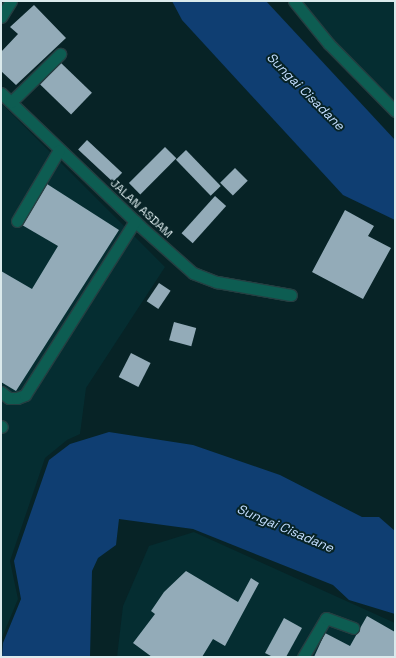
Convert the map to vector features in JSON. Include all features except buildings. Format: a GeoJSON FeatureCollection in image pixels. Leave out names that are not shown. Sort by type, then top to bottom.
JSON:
{"type":"FeatureCollection","features":[{"type":"Feature","properties":{"kind":"street"},"geometry":{"type":"LineString","coordinates":[[1,17],[11,1]]}},
{"type":"Feature","properties":{"kind":"street"},"geometry":{"type":"LineString","coordinates":[[294,1],[329,44],[395,110]]}},
{"type":"Feature","properties":{"kind":"street"},"geometry":{"type":"LineString","coordinates":[[11,102],[60,54]]}},
{"type":"Feature","properties":{"kind":"street","name":"JALAN ASDAM"},"geometry":{"type":"LineString","coordinates":[[1,93],[59,150],[193,273],[217,282],[291,295]]}},
{"type":"Feature","properties":{"kind":"street"},"geometry":{"type":"LineString","coordinates":[[17,221],[59,150]]}},
{"type":"Feature","properties":{"kind":"street"},"geometry":{"type":"LineString","coordinates":[[1,392],[9,398],[17,398],[25,395],[135,221]]}},
{"type":"Feature","properties":{"kind":"street"},"geometry":{"type":"LineString","coordinates":[[303,657],[326,618],[353,628]]}},
{"type":"Feature","properties":{"kind":"shaded area"},"geometry":{"type":"Polygon","coordinates":[[[299,1],[395,1],[395,101],[314,21],[299,1]]]}},
{"type":"Feature","properties":{"kind":"shaded area"},"geometry":{"type":"Polygon","coordinates":[[[1,103],[165,267],[86,388],[80,434],[67,440],[45,458],[10,561],[18,599],[1,640],[1,103]]]}},
{"type":"Feature","properties":{"kind":"shaded area"},"geometry":{"type":"Polygon","coordinates":[[[194,532],[395,623],[395,657],[117,657],[123,606],[149,546],[194,532]]]}},
{"type":"Feature","properties":{"kind":"water","name":"Sungai Cisadane"},"geometry":{"type":"Polygon","coordinates":[[[172,1],[266,1],[395,140],[395,220],[343,195],[182,20],[172,1]]]}},
{"type":"Feature","properties":{"kind":"water","name":"Sungai Cisadane"},"geometry":{"type":"Polygon","coordinates":[[[109,432],[193,445],[280,475],[362,517],[379,517],[395,531],[395,614],[349,600],[333,585],[193,529],[119,519],[116,545],[98,558],[92,571],[90,657],[2,657],[3,643],[21,599],[14,561],[49,460],[70,444],[109,432]]]}}]}
